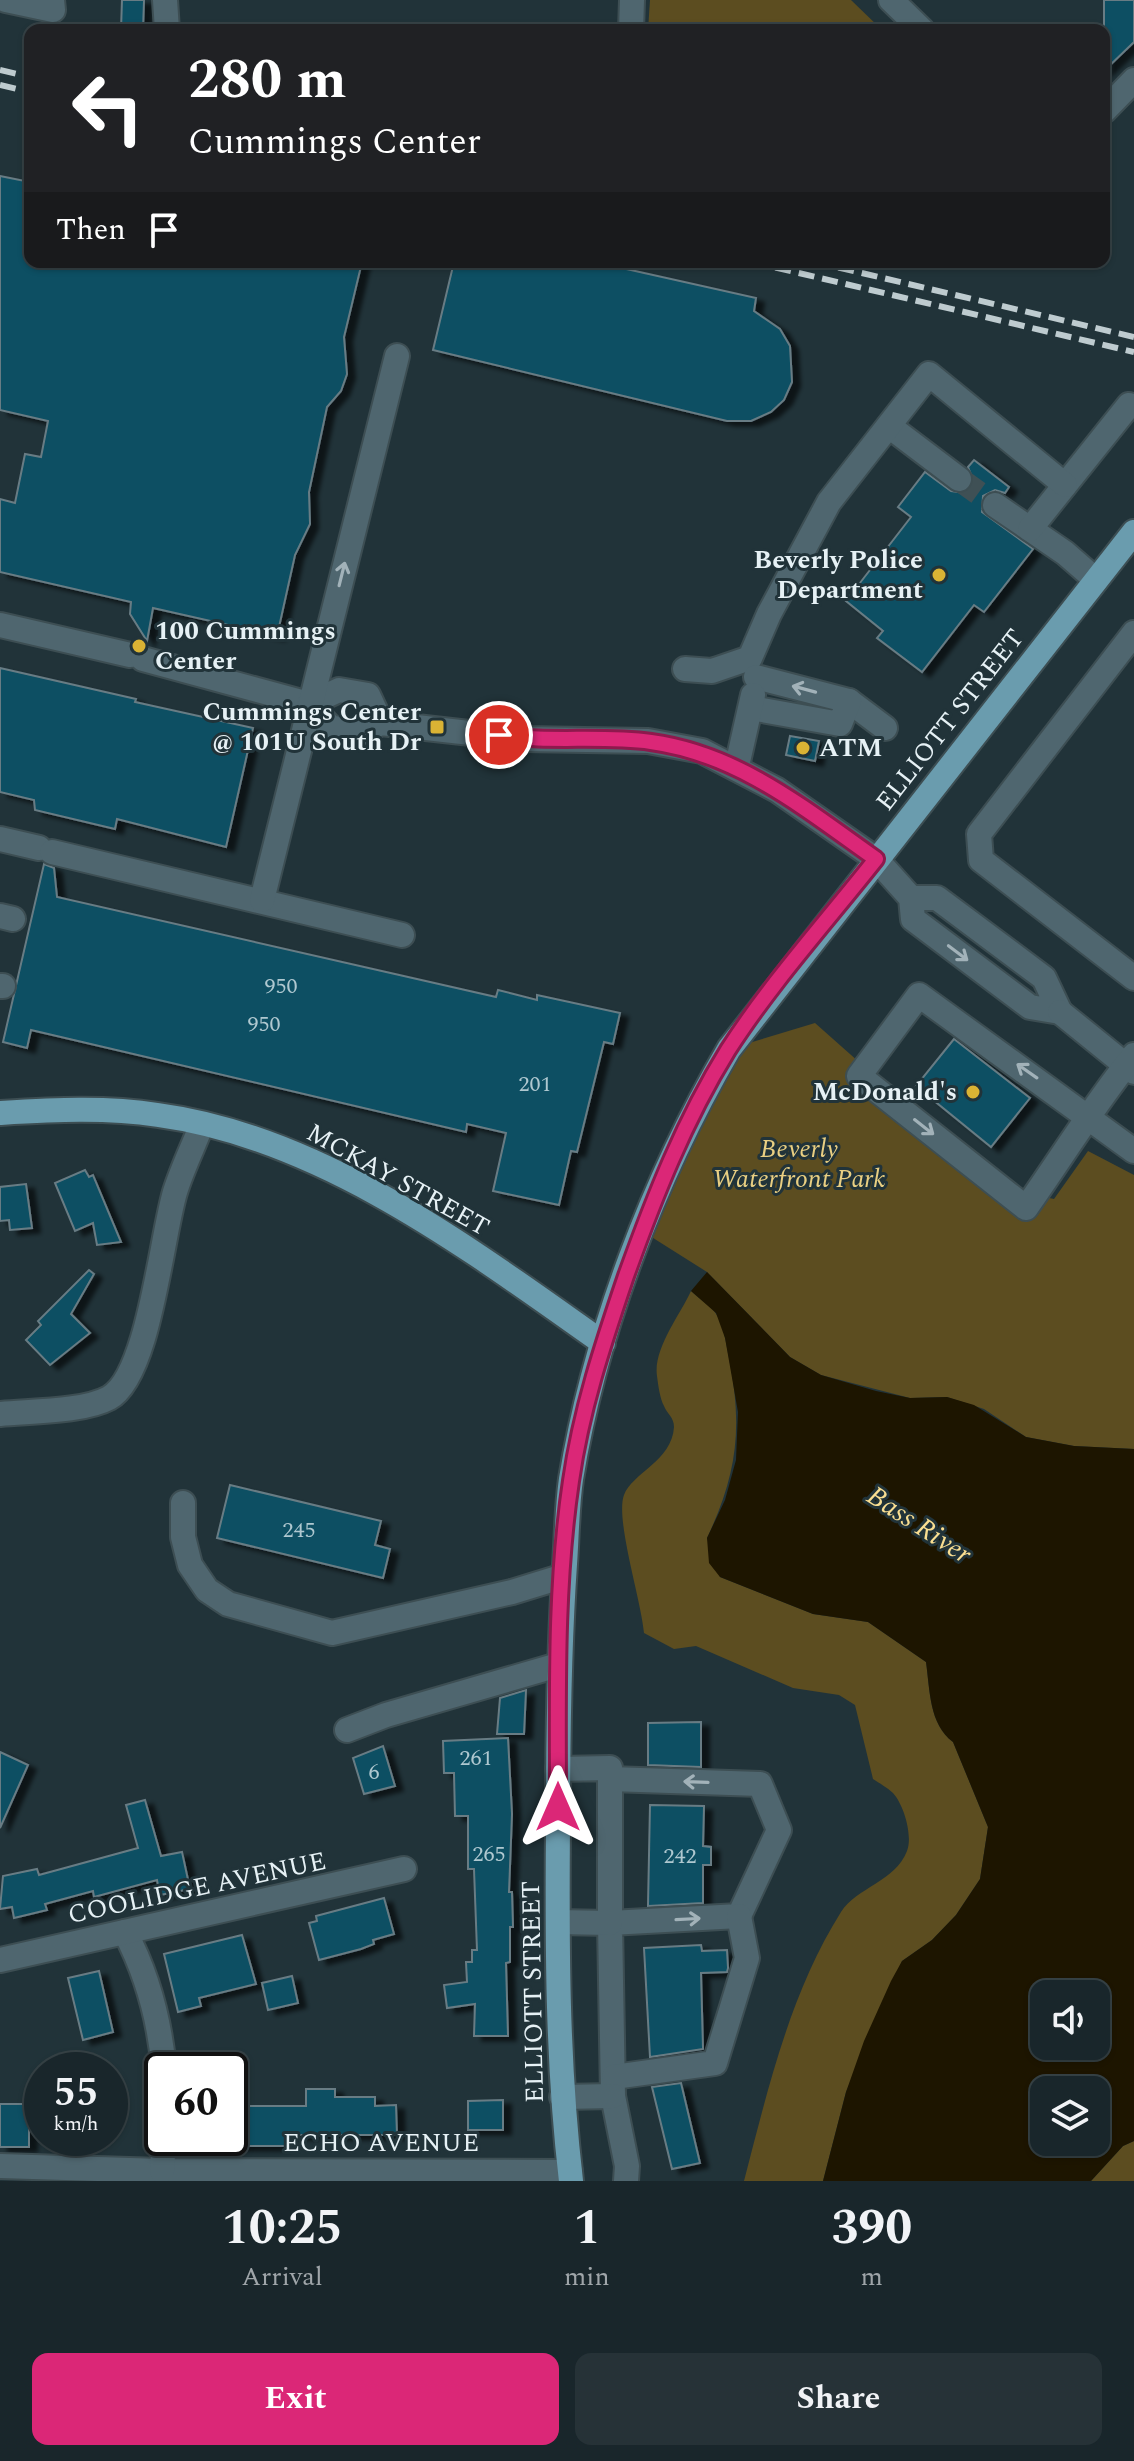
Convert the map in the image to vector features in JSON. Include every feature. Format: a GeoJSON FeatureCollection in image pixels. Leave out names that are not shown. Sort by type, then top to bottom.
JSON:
{"type":"FeatureCollection","features":[{"type":"Feature","properties":{"kind":"main road","name":"ELLIOTT STREET"},"geometry":{"type":"LineString","coordinates":[[570,2176],[557,2034],[558,1665],[570,1483],[584,1407],[603,1343],[658,1188],[702,1096],[753,1015],[1134,532]]}},
{"type":"Feature","properties":{"kind":"main road","name":"MCKAY STREET"},"geometry":{"type":"LineString","coordinates":[[0,1113],[91,1109],[159,1115],[202,1124],[297,1153],[486,1261],[603,1343]]}},
{"type":"Feature","properties":{"kind":"street"},"geometry":{"type":"LineString","coordinates":[[6,0],[53,10],[52,0]]}},
{"type":"Feature","properties":{"kind":"street"},"geometry":{"type":"LineString","coordinates":[[165,0],[167,24]]}},
{"type":"Feature","properties":{"kind":"street"},"geometry":{"type":"LineString","coordinates":[[616,0],[632,0],[631,24]]}},
{"type":"Feature","properties":{"kind":"street"},"geometry":{"type":"LineString","coordinates":[[891,0],[916,24]]}},
{"type":"Feature","properties":{"kind":"street"},"geometry":{"type":"LineString","coordinates":[[1110,105],[1134,80]]}},
{"type":"Feature","properties":{"kind":"street"},"geometry":{"type":"LineString","coordinates":[[262,900],[397,356]]}},
{"type":"Feature","properties":{"kind":"street"},"geometry":{"type":"LineString","coordinates":[[737,766],[751,708],[753,667],[769,614],[829,502],[929,374],[1065,485]]}},
{"type":"Feature","properties":{"kind":"street"},"geometry":{"type":"LineString","coordinates":[[1030,529],[1129,405]]}},
{"type":"Feature","properties":{"kind":"street"},"geometry":{"type":"LineString","coordinates":[[889,426],[959,479]]}},
{"type":"Feature","properties":{"kind":"street"},"geometry":{"type":"LineString","coordinates":[[995,505],[1096,580]]}},
{"type":"Feature","properties":{"kind":"street"},"geometry":{"type":"LineString","coordinates":[[0,625],[136,657],[309,704],[330,727],[358,734],[381,723],[523,739],[648,741],[702,751],[737,766],[876,859],[911,898],[913,919],[1030,1007],[1060,1012],[1131,1064],[1090,1116],[1026,1208],[859,1076],[919,995],[1090,1116],[1134,1151]]}},
{"type":"Feature","properties":{"kind":"street"},"geometry":{"type":"LineString","coordinates":[[1134,633],[979,834],[981,860],[1134,978]]}},
{"type":"Feature","properties":{"kind":"street"},"geometry":{"type":"LineString","coordinates":[[685,669],[712,671],[753,667],[849,701],[885,728]]}},
{"type":"Feature","properties":{"kind":"street"},"geometry":{"type":"LineString","coordinates":[[309,704],[339,690],[368,695],[381,723]]}},
{"type":"Feature","properties":{"kind":"street"},"geometry":{"type":"LineString","coordinates":[[751,708],[840,724],[849,701]]}},
{"type":"Feature","properties":{"kind":"street"},"geometry":{"type":"LineString","coordinates":[[0,839],[402,935]]}},
{"type":"Feature","properties":{"kind":"street"},"geometry":{"type":"LineString","coordinates":[[0,1414],[80,1405],[107,1399],[125,1387],[138,1360],[175,1192],[202,1124]]}},
{"type":"Feature","properties":{"kind":"street"},"geometry":{"type":"LineString","coordinates":[[183,1503],[183,1537],[190,1565],[207,1590],[228,1604],[332,1633],[512,1592],[564,1576]]}},
{"type":"Feature","properties":{"kind":"street"},"geometry":{"type":"LineString","coordinates":[[347,1730],[386,1715],[558,1665]]}},
{"type":"Feature","properties":{"kind":"street"},"geometry":{"type":"LineString","coordinates":[[558,1769],[610,1768],[613,2086],[626,2181]]}},
{"type":"Feature","properties":{"kind":"street"},"geometry":{"type":"LineString","coordinates":[[562,2097],[715,2063],[747,1958],[739,1916],[779,1830],[760,1784],[610,1779]]}},
{"type":"Feature","properties":{"kind":"street","name":"COOLIDGE AVENUE"},"geometry":{"type":"LineString","coordinates":[[0,1960],[404,1869]]}},
{"type":"Feature","properties":{"kind":"street"},"geometry":{"type":"LineString","coordinates":[[558,1922],[610,1923],[739,1916]]}},
{"type":"Feature","properties":{"kind":"street"},"geometry":{"type":"LineString","coordinates":[[125,1932],[137,1954],[153,2004],[161,2052]]}},
{"type":"Feature","properties":{"kind":"street"},"geometry":{"type":"LineString","coordinates":[[162,2171],[163,2156]]}},
{"type":"Feature","properties":{"kind":"street","name":"ECHO AVENUE"},"geometry":{"type":"LineString","coordinates":[[0,2166],[284,2176],[570,2176]]}},
{"type":"Feature","properties":{"kind":"green space"},"geometry":{"type":"Polygon","coordinates":[[[650,0],[851,0],[876,24],[648,24],[650,0]]]}},
{"type":"Feature","properties":{"kind":"green space","name":"Beverly Waterfront Park"},"geometry":{"type":"Polygon","coordinates":[[[815,1023],[1001,1188],[1054,1199],[1088,1151],[1134,1175],[1134,1449],[1074,1446],[1026,1437],[984,1409],[947,1397],[910,1398],[821,1375],[790,1357],[707,1272],[642,1231],[729,1049],[815,1023]]]}},
{"type":"Feature","properties":{"kind":"green space"},"geometry":{"type":"Polygon","coordinates":[[[691,1291],[712,1308],[720,1321],[736,1407],[731,1471],[707,1538],[720,1577],[813,1614],[868,1622],[926,1662],[935,1716],[945,1735],[953,1742],[988,1827],[980,1879],[956,1915],[932,1940],[902,1961],[846,2092],[823,2181],[744,2181],[782,2042],[808,1975],[823,1943],[848,1903],[894,1870],[901,1861],[909,1845],[908,1829],[897,1798],[873,1779],[855,1705],[839,1695],[793,1688],[696,1646],[674,1649],[644,1633],[622,1506],[628,1487],[659,1458],[672,1439],[674,1424],[661,1399],[657,1366],[663,1344],[691,1291]]]}},
{"type":"Feature","properties":{"kind":"green space"},"geometry":{"type":"Polygon","coordinates":[[[1134,2141],[1134,2181],[1091,2181],[1123,2146],[1134,2141]]]}},
{"type":"Feature","properties":{"kind":"water","name":"Bass River"},"geometry":{"type":"Polygon","coordinates":[[[707,1272],[790,1357],[821,1375],[910,1398],[947,1397],[974,1405],[1026,1437],[1074,1446],[1134,1449],[1134,2141],[1123,2146],[1091,2181],[823,2181],[846,2092],[864,2041],[891,1981],[902,1961],[932,1940],[956,1915],[980,1879],[988,1827],[953,1742],[945,1735],[935,1716],[926,1662],[868,1622],[813,1614],[720,1577],[709,1563],[707,1538],[725,1500],[736,1460],[738,1412],[725,1338],[716,1313],[691,1291],[707,1272]]]}},
{"type":"Feature","properties":{"kind":"building"},"geometry":{"type":"Polygon","coordinates":[[[122,0],[144,0],[143,24],[121,24],[122,0]]]}},
{"type":"Feature","properties":{"kind":"building"},"geometry":{"type":"Polygon","coordinates":[[[1104,0],[1134,0],[1134,42],[1110,65],[1110,24],[1104,24],[1104,0]]]}},
{"type":"Feature","properties":{"kind":"building"},"geometry":{"type":"Polygon","coordinates":[[[0,176],[24,181],[24,268],[361,268],[344,337],[347,374],[341,391],[327,407],[309,492],[310,524],[295,555],[277,636],[153,608],[147,641],[130,614],[131,602],[0,572],[0,499],[15,503],[25,454],[41,457],[48,421],[0,410],[0,176]]]}},
{"type":"Feature","properties":{"kind":"building"},"geometry":{"type":"Polygon","coordinates":[[[453,268],[622,268],[756,298],[754,311],[780,329],[790,346],[792,382],[784,400],[771,412],[751,421],[727,421],[433,350],[453,268]]]}},
{"type":"Feature","properties":{"kind":"building","name":"Beverly Police Department"},"geometry":{"type":"Polygon","coordinates":[[[974,460],[1009,487],[1005,493],[995,490],[983,496],[982,512],[1033,549],[984,612],[974,605],[922,672],[877,638],[883,631],[846,601],[911,517],[898,507],[925,472],[951,491],[964,493],[974,482],[968,467],[974,460]]]}},
{"type":"Feature","properties":{"kind":"building"},"geometry":{"type":"Polygon","coordinates":[[[0,668],[253,728],[226,847],[117,819],[115,829],[35,810],[34,800],[0,792],[0,668]]]}},
{"type":"Feature","properties":{"kind":"building","name":"ATM"},"geometry":{"type":"Polygon","coordinates":[[[790,736],[819,741],[815,761],[786,755],[790,736]]]}},
{"type":"Feature","properties":{"kind":"building"},"geometry":{"type":"Polygon","coordinates":[[[44,864],[54,868],[57,897],[496,997],[498,990],[537,1000],[537,995],[620,1013],[613,1044],[604,1042],[577,1152],[571,1151],[559,1205],[493,1191],[506,1133],[467,1124],[466,1132],[31,1030],[27,1048],[3,1042],[44,864]]]}},
{"type":"Feature","properties":{"kind":"building","name":"McDonald's"},"geometry":{"type":"Polygon","coordinates":[[[954,1039],[1030,1098],[991,1147],[916,1086],[954,1039]]]}},
{"type":"Feature","properties":{"kind":"building"},"geometry":{"type":"Polygon","coordinates":[[[85,1170],[89,1177],[93,1175],[121,1242],[97,1245],[93,1223],[75,1231],[55,1183],[85,1170]]]}},
{"type":"Feature","properties":{"kind":"building"},"geometry":{"type":"Polygon","coordinates":[[[26,1184],[32,1228],[10,1230],[9,1220],[0,1221],[0,1187],[26,1184]]]}},
{"type":"Feature","properties":{"kind":"building"},"geometry":{"type":"Polygon","coordinates":[[[89,1270],[94,1274],[71,1314],[90,1333],[50,1365],[26,1340],[41,1325],[38,1321],[89,1270]]]}},
{"type":"Feature","properties":{"kind":"building"},"geometry":{"type":"Polygon","coordinates":[[[230,1485],[381,1521],[375,1545],[390,1549],[383,1578],[217,1538],[230,1485]]]}},
{"type":"Feature","properties":{"kind":"building"},"geometry":{"type":"Polygon","coordinates":[[[526,1690],[524,1734],[497,1734],[500,1698],[526,1690]]]}},
{"type":"Feature","properties":{"kind":"building"},"geometry":{"type":"Polygon","coordinates":[[[701,1722],[701,1767],[648,1765],[648,1723],[701,1722]]]}},
{"type":"Feature","properties":{"kind":"building"},"geometry":{"type":"Polygon","coordinates":[[[508,1738],[512,1814],[509,1892],[512,1892],[513,1927],[510,1927],[510,1962],[506,1963],[508,2036],[474,2036],[475,2004],[447,2008],[444,1985],[467,1982],[466,1962],[472,1962],[472,1950],[477,1950],[474,1869],[468,1869],[468,1816],[455,1816],[454,1773],[444,1773],[443,1741],[508,1738]]]}},
{"type":"Feature","properties":{"kind":"building"},"geometry":{"type":"Polygon","coordinates":[[[383,1746],[395,1786],[364,1794],[353,1758],[383,1746]]]}},
{"type":"Feature","properties":{"kind":"building"},"geometry":{"type":"Polygon","coordinates":[[[0,1752],[28,1765],[0,1828],[0,1752]]]}},
{"type":"Feature","properties":{"kind":"building"},"geometry":{"type":"Polygon","coordinates":[[[145,1800],[161,1856],[182,1852],[190,1889],[160,1895],[157,1880],[94,1897],[93,1891],[45,1904],[47,1910],[14,1918],[12,1907],[0,1909],[3,1876],[37,1869],[39,1875],[138,1848],[126,1805],[145,1800]]]}},
{"type":"Feature","properties":{"kind":"building"},"geometry":{"type":"Polygon","coordinates":[[[650,1805],[704,1806],[703,1846],[711,1847],[711,1865],[703,1865],[703,1903],[648,1906],[650,1805]]]}},
{"type":"Feature","properties":{"kind":"building"},"geometry":{"type":"Polygon","coordinates":[[[384,1898],[394,1934],[373,1940],[374,1944],[361,1949],[319,1960],[309,1923],[317,1921],[316,1916],[384,1898]]]}},
{"type":"Feature","properties":{"kind":"building"},"geometry":{"type":"Polygon","coordinates":[[[242,1935],[256,1984],[199,1998],[201,2006],[178,2012],[164,1954],[242,1935]]]}},
{"type":"Feature","properties":{"kind":"building"},"geometry":{"type":"Polygon","coordinates":[[[701,1945],[702,1951],[727,1950],[728,1968],[727,1972],[701,1973],[703,2049],[650,2057],[644,1948],[701,1945]]]}},
{"type":"Feature","properties":{"kind":"building"},"geometry":{"type":"Polygon","coordinates":[[[99,1971],[113,2032],[83,2040],[68,1978],[99,1971]]]}},
{"type":"Feature","properties":{"kind":"building"},"geometry":{"type":"Polygon","coordinates":[[[292,1976],[298,2003],[268,2010],[262,1983],[292,1976]]]}},
{"type":"Feature","properties":{"kind":"building"},"geometry":{"type":"Polygon","coordinates":[[[681,2083],[700,2163],[672,2169],[652,2087],[681,2083]]]}},
{"type":"Feature","properties":{"kind":"building"},"geometry":{"type":"Polygon","coordinates":[[[306,2089],[335,2089],[335,2097],[375,2097],[375,2106],[396,2105],[397,2135],[285,2135],[285,2146],[248,2146],[248,2106],[306,2106],[306,2089]]]}},
{"type":"Feature","properties":{"kind":"building"},"geometry":{"type":"Polygon","coordinates":[[[503,2100],[503,2130],[468,2130],[468,2101],[503,2100]]]}},
{"type":"Feature","properties":{"kind":"building"},"geometry":{"type":"Polygon","coordinates":[[[0,2104],[24,2104],[24,2147],[0,2147],[0,2104]]]}},
{"type":"Feature","properties":{"kind":"tunnel"},"geometry":{"type":"LineString","coordinates":[[959,479],[995,505]]}},
{"type":"Feature","properties":{"kind":"railway"},"geometry":{"type":"LineString","coordinates":[[0,70],[24,76]]}},
{"type":"Feature","properties":{"kind":"railway"},"geometry":{"type":"LineString","coordinates":[[0,85],[24,91]]}},
{"type":"Feature","properties":{"kind":"railway"},"geometry":{"type":"LineString","coordinates":[[777,268],[1134,352]]}},
{"type":"Feature","properties":{"kind":"railway"},"geometry":{"type":"LineString","coordinates":[[841,268],[1134,337]]}},
{"type":"Feature","properties":{"kind":"place","name":"Beverly Police Department"},"geometry":{"type":"Point","coordinates":[939,575]}},
{"type":"Feature","properties":{"kind":"place","name":"100 Cummings Center"},"geometry":{"type":"Point","coordinates":[139,646]}},
{"type":"Feature","properties":{"kind":"place","name":"Cummings Center @ 101U South Dr"},"geometry":{"type":"Point","coordinates":[437,727]}},
{"type":"Feature","properties":{"kind":"place","name":"ATM"},"geometry":{"type":"Point","coordinates":[803,748]}},
{"type":"Feature","properties":{"kind":"place","name":"McDonald's"},"geometry":{"type":"Point","coordinates":[973,1092]}},
{"type":"Feature","properties":{"kind":"route"},"geometry":{"type":"LineString","coordinates":[[499,735],[523,739],[648,741],[702,751],[737,766],[777,790],[876,859],[753,1015],[702,1096],[658,1188],[603,1343],[584,1407],[570,1483],[558,1665],[558,1807]]}}]}
